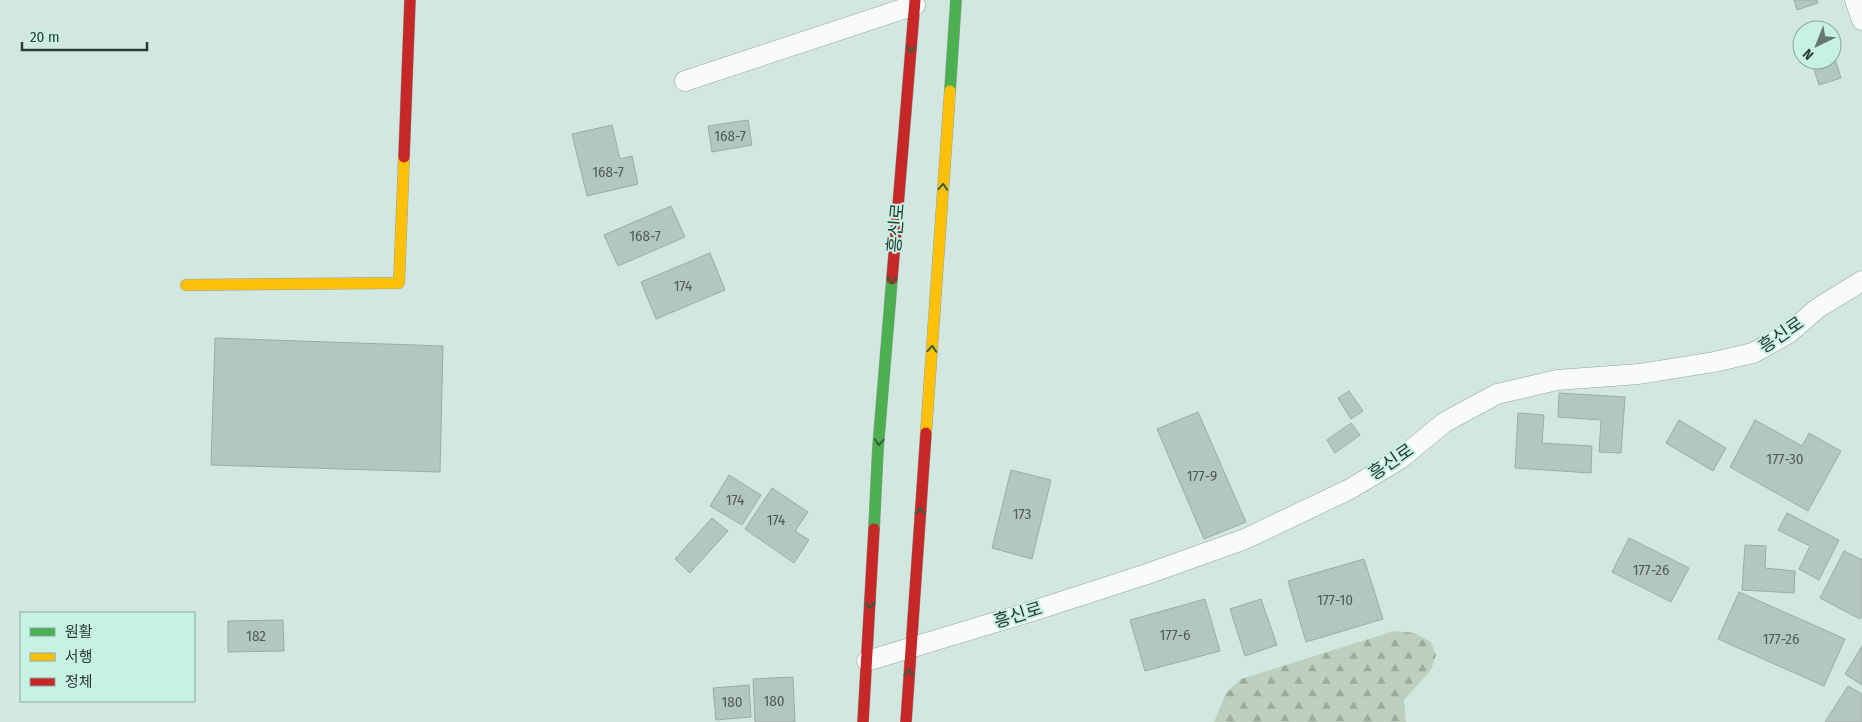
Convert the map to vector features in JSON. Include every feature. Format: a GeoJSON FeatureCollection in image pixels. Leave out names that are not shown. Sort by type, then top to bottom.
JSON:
{"type":"FeatureCollection","features":[{"type":"Feature","properties":{"kind":"main road"},"geometry":{"type":"LineString","coordinates":[[186,285],[398,283],[410,0]]}},
{"type":"Feature","properties":{"kind":"main road"},"geometry":{"type":"LineString","coordinates":[[906,722],[956,0]]}},
{"type":"Feature","properties":{"kind":"main road","name":"흥신로"},"geometry":{"type":"LineString","coordinates":[[863,722],[878,448],[915,2]]}},
{"type":"Feature","properties":{"kind":"lane"},"geometry":{"type":"LineString","coordinates":[[1855,0],[1862,20]]}},
{"type":"Feature","properties":{"kind":"lane","name":"흥신로"},"geometry":{"type":"LineString","coordinates":[[685,81],[915,2]]}},
{"type":"Feature","properties":{"kind":"lane","name":"흥신로"},"geometry":{"type":"LineString","coordinates":[[867,661],[1039,609],[1147,574],[1245,539],[1350,489],[1400,459],[1445,422],[1496,394],[1557,380],[1639,374],[1714,362],[1753,353],[1789,333],[1818,308],[1862,281]]}},
{"type":"Feature","properties":{"kind":"green space"},"geometry":{"type":"Polygon","coordinates":[[[1394,631],[1414,633],[1431,642],[1436,655],[1431,670],[1404,700],[1406,722],[1214,722],[1226,693],[1241,679],[1394,631]]]}},
{"type":"Feature","properties":{"kind":"building"},"geometry":{"type":"Polygon","coordinates":[[[1794,0],[1817,0],[1818,3],[1797,10],[1794,0]]]}},
{"type":"Feature","properties":{"kind":"building"},"geometry":{"type":"Polygon","coordinates":[[[1814,70],[1839,70],[1841,78],[1819,85],[1814,70]]]}},
{"type":"Feature","properties":{"kind":"building"},"geometry":{"type":"Polygon","coordinates":[[[748,120],[752,145],[712,152],[708,126],[748,120]]]}},
{"type":"Feature","properties":{"kind":"building"},"geometry":{"type":"Polygon","coordinates":[[[612,125],[620,159],[632,156],[638,184],[587,196],[572,134],[612,125]]]}},
{"type":"Feature","properties":{"kind":"building"},"geometry":{"type":"Polygon","coordinates":[[[671,206],[685,237],[618,266],[604,235],[671,206]]]}},
{"type":"Feature","properties":{"kind":"building"},"geometry":{"type":"Polygon","coordinates":[[[710,253],[725,290],[656,319],[641,282],[710,253]]]}},
{"type":"Feature","properties":{"kind":"building"},"geometry":{"type":"Polygon","coordinates":[[[215,338],[443,346],[440,472],[211,465],[215,338]]]}},
{"type":"Feature","properties":{"kind":"building"},"geometry":{"type":"Polygon","coordinates":[[[1349,391],[1363,411],[1351,419],[1338,398],[1349,391]]]}},
{"type":"Feature","properties":{"kind":"building"},"geometry":{"type":"Polygon","coordinates":[[[1559,393],[1625,397],[1621,453],[1599,452],[1601,420],[1558,417],[1559,393]]]}},
{"type":"Feature","properties":{"kind":"building"},"geometry":{"type":"Polygon","coordinates":[[[1198,412],[1246,522],[1204,539],[1157,429],[1198,412]]]}},
{"type":"Feature","properties":{"kind":"building"},"geometry":{"type":"Polygon","coordinates":[[[1518,413],[1544,415],[1542,443],[1592,446],[1591,473],[1515,468],[1518,413]]]}},
{"type":"Feature","properties":{"kind":"building"},"geometry":{"type":"Polygon","coordinates":[[[1679,420],[1726,448],[1713,471],[1666,443],[1679,420]]]}},
{"type":"Feature","properties":{"kind":"building"},"geometry":{"type":"Polygon","coordinates":[[[1755,420],[1802,446],[1809,433],[1841,451],[1808,511],[1730,467],[1755,420]]]}},
{"type":"Feature","properties":{"kind":"building"},"geometry":{"type":"Polygon","coordinates":[[[1351,423],[1360,435],[1335,453],[1327,440],[1351,423]]]}},
{"type":"Feature","properties":{"kind":"building"},"geometry":{"type":"Polygon","coordinates":[[[1011,470],[1051,480],[1032,559],[992,548],[1011,470]]]}},
{"type":"Feature","properties":{"kind":"building"},"geometry":{"type":"Polygon","coordinates":[[[729,475],[761,495],[742,525],[710,506],[729,475]]]}},
{"type":"Feature","properties":{"kind":"building"},"geometry":{"type":"Polygon","coordinates":[[[772,488],[808,512],[795,531],[809,540],[794,563],[745,529],[772,488]]]}},
{"type":"Feature","properties":{"kind":"building"},"geometry":{"type":"Polygon","coordinates":[[[1787,513],[1839,540],[1819,580],[1799,569],[1810,546],[1778,530],[1787,513]]]}},
{"type":"Feature","properties":{"kind":"building"},"geometry":{"type":"Polygon","coordinates":[[[712,518],[728,531],[690,573],[675,559],[712,518]]]}},
{"type":"Feature","properties":{"kind":"building"},"geometry":{"type":"Polygon","coordinates":[[[1629,538],[1689,568],[1671,602],[1612,572],[1629,538]]]}},
{"type":"Feature","properties":{"kind":"building"},"geometry":{"type":"Polygon","coordinates":[[[1745,545],[1766,546],[1765,568],[1795,571],[1794,593],[1742,590],[1745,545]]]}},
{"type":"Feature","properties":{"kind":"building"},"geometry":{"type":"Polygon","coordinates":[[[1844,551],[1862,560],[1862,615],[1860,619],[1820,598],[1844,551]]]}},
{"type":"Feature","properties":{"kind":"building"},"geometry":{"type":"Polygon","coordinates":[[[1364,559],[1383,619],[1306,642],[1288,581],[1364,559]]]}},
{"type":"Feature","properties":{"kind":"building"},"geometry":{"type":"Polygon","coordinates":[[[1739,592],[1845,639],[1824,686],[1718,639],[1739,592]]]}},
{"type":"Feature","properties":{"kind":"building"},"geometry":{"type":"Polygon","coordinates":[[[1205,599],[1220,651],[1145,671],[1130,620],[1205,599]]]}},
{"type":"Feature","properties":{"kind":"building"},"geometry":{"type":"Polygon","coordinates":[[[1261,599],[1277,645],[1245,656],[1230,609],[1261,599]]]}},
{"type":"Feature","properties":{"kind":"building"},"geometry":{"type":"Polygon","coordinates":[[[283,620],[284,651],[228,652],[228,621],[283,620]]]}},
{"type":"Feature","properties":{"kind":"building"},"geometry":{"type":"Polygon","coordinates":[[[1862,646],[1862,685],[1845,674],[1862,646]]]}},
{"type":"Feature","properties":{"kind":"building"},"geometry":{"type":"Polygon","coordinates":[[[793,677],[795,722],[755,722],[753,679],[793,677]]]}},
{"type":"Feature","properties":{"kind":"building"},"geometry":{"type":"Polygon","coordinates":[[[749,685],[751,717],[716,720],[713,688],[749,685]]]}},
{"type":"Feature","properties":{"kind":"building"},"geometry":{"type":"Polygon","coordinates":[[[1848,686],[1862,694],[1862,722],[1825,722],[1848,686]]]}},
{"type":"Feature","properties":{"kind":"traffic: fast"},"geometry":{"type":"LineString","coordinates":[[950,91],[956,0]]}},
{"type":"Feature","properties":{"kind":"traffic: fast"},"geometry":{"type":"LineString","coordinates":[[874,529],[878,448],[892,279]]}},
{"type":"Feature","properties":{"kind":"traffic: slow"},"geometry":{"type":"LineString","coordinates":[[926,433],[950,91]]}},
{"type":"Feature","properties":{"kind":"traffic: slow"},"geometry":{"type":"LineString","coordinates":[[186,285],[399,283],[404,157]]}},
{"type":"Feature","properties":{"kind":"traffic: jam"},"geometry":{"type":"LineString","coordinates":[[404,157],[410,0]]}},
{"type":"Feature","properties":{"kind":"traffic: jam"},"geometry":{"type":"LineString","coordinates":[[892,279],[915,0]]}},
{"type":"Feature","properties":{"kind":"traffic: jam"},"geometry":{"type":"LineString","coordinates":[[906,722],[926,433]]}},
{"type":"Feature","properties":{"kind":"traffic: jam"},"geometry":{"type":"LineString","coordinates":[[863,722],[874,529]]}}]}
